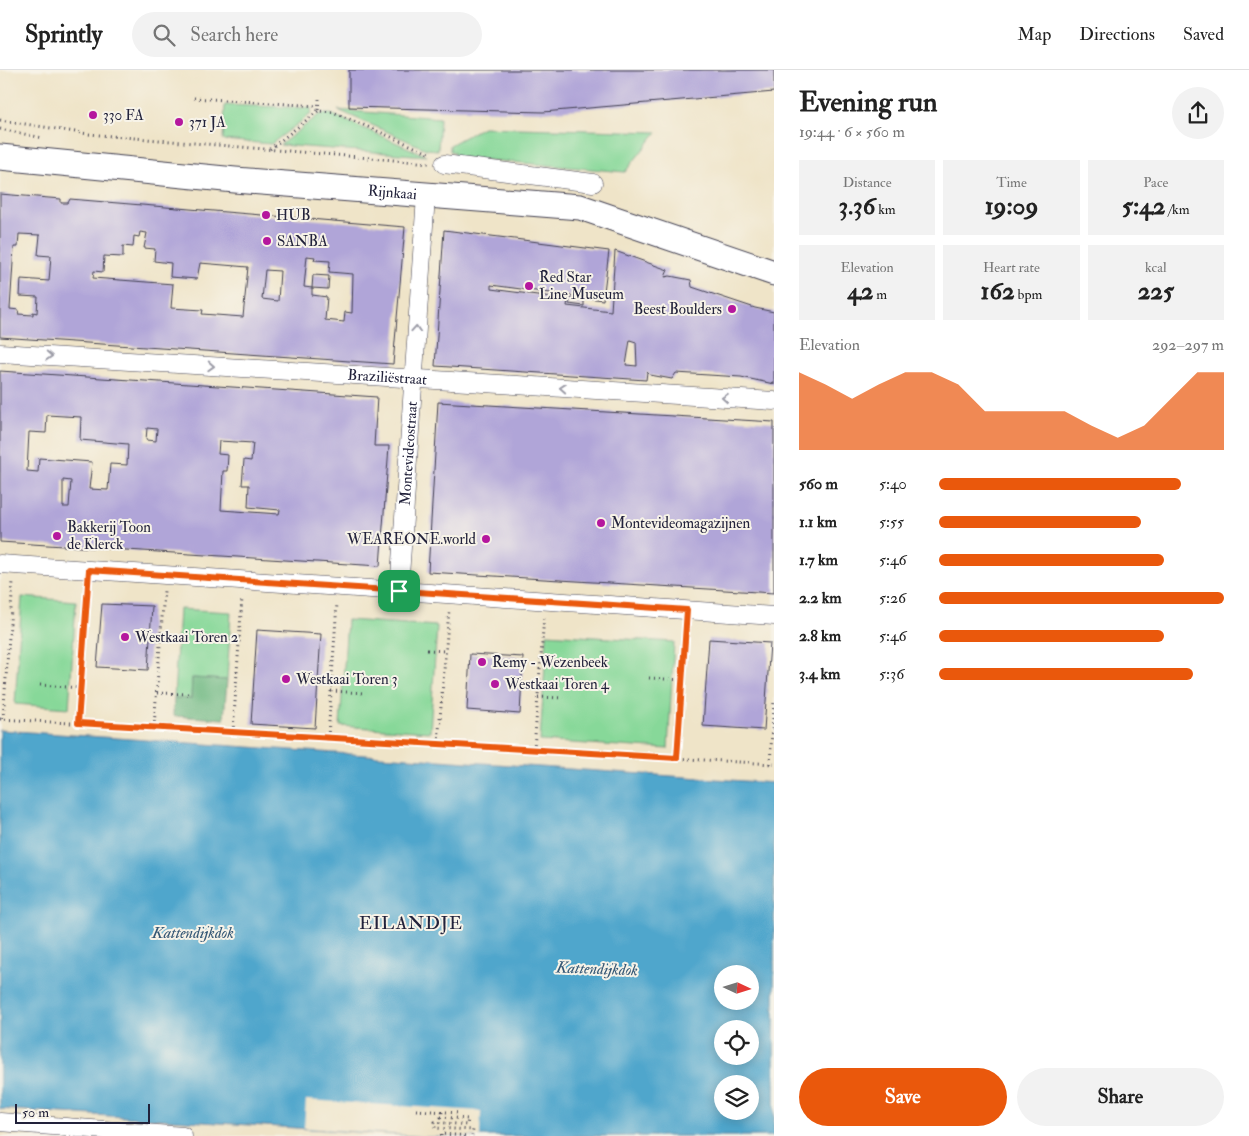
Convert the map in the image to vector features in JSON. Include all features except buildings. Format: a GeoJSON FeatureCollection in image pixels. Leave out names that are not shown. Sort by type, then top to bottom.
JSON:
{"type":"FeatureCollection","features":[{"type":"Feature","properties":{"kind":"street","name":"Rijnkaai"},"geometry":{"type":"LineString","coordinates":[[0,157],[426,196],[569,206],[591,210],[774,273]]}},
{"type":"Feature","properties":{"kind":"street"},"geometry":{"type":"LineString","coordinates":[[444,164],[593,183]]}},
{"type":"Feature","properties":{"kind":"street","name":"Montevideostraat"},"geometry":{"type":"LineString","coordinates":[[399,591],[412,378],[426,196]]}},
{"type":"Feature","properties":{"kind":"street","name":"Braziliëstraat"},"geometry":{"type":"LineString","coordinates":[[0,353],[774,401]]}},
{"type":"Feature","properties":{"kind":"street"},"geometry":{"type":"LineString","coordinates":[[7,565],[774,616]]}},
{"type":"Feature","properties":{"kind":"street"},"geometry":{"type":"LineString","coordinates":[[0,1122],[127,1134],[183,1136]]}},
{"type":"Feature","properties":{"kind":"path"},"geometry":{"type":"LineString","coordinates":[[194,98],[318,106]]}},
{"type":"Feature","properties":{"kind":"path"},"geometry":{"type":"LineString","coordinates":[[318,99],[318,111]]}},
{"type":"Feature","properties":{"kind":"path"},"geometry":{"type":"LineString","coordinates":[[0,120],[88,134],[444,164],[445,159],[334,112],[318,111],[270,149]]}},
{"type":"Feature","properties":{"kind":"path"},"geometry":{"type":"LineString","coordinates":[[7,565],[2,719],[772,764],[774,701]]}},
{"type":"Feature","properties":{"kind":"path"},"geometry":{"type":"LineString","coordinates":[[78,723],[89,570]]}},
{"type":"Feature","properties":{"kind":"path"},"geometry":{"type":"LineString","coordinates":[[154,727],[165,575]]}},
{"type":"Feature","properties":{"kind":"path"},"geometry":{"type":"LineString","coordinates":[[233,732],[243,580]]}},
{"type":"Feature","properties":{"kind":"path"},"geometry":{"type":"LineString","coordinates":[[328,737],[338,587]]}},
{"type":"Feature","properties":{"kind":"path"},"geometry":{"type":"LineString","coordinates":[[438,743],[450,594]]}},
{"type":"Feature","properties":{"kind":"path"},"geometry":{"type":"LineString","coordinates":[[534,749],[545,601]]}},
{"type":"Feature","properties":{"kind":"path"},"geometry":{"type":"LineString","coordinates":[[677,758],[687,610]]}},
{"type":"Feature","properties":{"kind":"path"},"geometry":{"type":"LineString","coordinates":[[218,637],[239,638]]}},
{"type":"Feature","properties":{"kind":"path"},"geometry":{"type":"LineString","coordinates":[[427,650],[445,651]]}},
{"type":"Feature","properties":{"kind":"path"},"geometry":{"type":"LineString","coordinates":[[649,678],[683,680]]}},
{"type":"Feature","properties":{"kind":"path"},"geometry":{"type":"LineString","coordinates":[[40,685],[81,688]]}},
{"type":"Feature","properties":{"kind":"path"},"geometry":{"type":"LineString","coordinates":[[331,691],[364,693]]}},
{"type":"Feature","properties":{"kind":"path"},"geometry":{"type":"LineString","coordinates":[[157,693],[189,694]]}},
{"type":"Feature","properties":{"kind":"path"},"geometry":{"type":"LineString","coordinates":[[538,697],[563,698]]}},
{"type":"Feature","properties":{"kind":"path"},"geometry":{"type":"LineString","coordinates":[[416,1110],[460,1113]]}},
{"type":"Feature","properties":{"kind":"path"},"geometry":{"type":"LineString","coordinates":[[441,1136],[441,1134],[471,1136],[473,1130],[435,1128],[435,1122],[467,1125],[468,1119],[441,1117],[442,1112]]}},
{"type":"Feature","properties":{"kind":"green space"},"geometry":{"type":"Polygon","coordinates":[[[225,105],[311,108],[311,114],[271,144],[223,140],[225,105]]]}},
{"type":"Feature","properties":{"kind":"green space"},"geometry":{"type":"Polygon","coordinates":[[[338,110],[440,118],[438,150],[426,149],[338,110]]]}},
{"type":"Feature","properties":{"kind":"green space"},"geometry":{"type":"Polygon","coordinates":[[[320,114],[331,114],[427,156],[280,145],[320,114]]]}},
{"type":"Feature","properties":{"kind":"green space"},"geometry":{"type":"Polygon","coordinates":[[[483,127],[657,132],[625,172],[454,157],[454,152],[450,151],[450,145],[483,127]]]}},
{"type":"Feature","properties":{"kind":"green space"},"geometry":{"type":"Polygon","coordinates":[[[22,597],[76,601],[69,708],[15,704],[22,597]]]}},
{"type":"Feature","properties":{"kind":"green space"},"geometry":{"type":"Polygon","coordinates":[[[179,609],[231,612],[227,680],[192,678],[191,699],[174,698],[179,609]]]}},
{"type":"Feature","properties":{"kind":"green space"},"geometry":{"type":"Polygon","coordinates":[[[347,620],[437,626],[430,732],[340,726],[347,620]]]}},
{"type":"Feature","properties":{"kind":"green space"},"geometry":{"type":"Polygon","coordinates":[[[547,634],[674,642],[668,749],[540,741],[547,634]]]}},
{"type":"Feature","properties":{"kind":"green space"},"geometry":{"type":"Polygon","coordinates":[[[192,678],[227,680],[224,719],[173,716],[174,698],[191,699],[192,678]]]}},
{"type":"Feature","properties":{"kind":"water","name":"Kattendijkdok"},"geometry":{"type":"Polygon","coordinates":[[[0,730],[774,783],[774,1136],[420,1136],[0,1109],[0,730]]]}},
{"type":"Feature","properties":{"kind":"pier"},"geometry":{"type":"Polygon","coordinates":[[[306,1100],[481,1111],[480,1136],[420,1136],[304,1128],[306,1100]]]}},
{"type":"Feature","properties":{"kind":"place","name":"330 FA"},"geometry":{"type":"Point","coordinates":[93,115]}},
{"type":"Feature","properties":{"kind":"place","name":"371 JA"},"geometry":{"type":"Point","coordinates":[179,122]}},
{"type":"Feature","properties":{"kind":"place","name":"HUB"},"geometry":{"type":"Point","coordinates":[266,215]}},
{"type":"Feature","properties":{"kind":"place","name":"SANBA"},"geometry":{"type":"Point","coordinates":[267,241]}},
{"type":"Feature","properties":{"kind":"place","name":"Red Star Line Museum"},"geometry":{"type":"Point","coordinates":[529,286]}},
{"type":"Feature","properties":{"kind":"place","name":"Beest Boulders"},"geometry":{"type":"Point","coordinates":[732,309]}},
{"type":"Feature","properties":{"kind":"place","name":"Montevideomagazijnen"},"geometry":{"type":"Point","coordinates":[601,523]}},
{"type":"Feature","properties":{"kind":"place","name":"Bakkerij Toon de Klerck"},"geometry":{"type":"Point","coordinates":[57,536]}},
{"type":"Feature","properties":{"kind":"place","name":"WEAREONE.world"},"geometry":{"type":"Point","coordinates":[486,539]}},
{"type":"Feature","properties":{"kind":"place","name":"Westkaai Toren 2"},"geometry":{"type":"Point","coordinates":[125,637]}},
{"type":"Feature","properties":{"kind":"place","name":"Remy - Wezenbeek"},"geometry":{"type":"Point","coordinates":[482,662]}},
{"type":"Feature","properties":{"kind":"place","name":"Westkaai Toren 3"},"geometry":{"type":"Point","coordinates":[286,679]}},
{"type":"Feature","properties":{"kind":"place","name":"Westkaai Toren 4"},"geometry":{"type":"Point","coordinates":[495,684]}},
{"type":"Feature","properties":{"kind":"district","name":"EILANDJE"},"geometry":{"type":"Point","coordinates":[411,923]}},
{"type":"Feature","properties":{"kind":"route"},"geometry":{"type":"LineString","coordinates":[[89,570],[399,591],[687,610],[677,758],[78,723],[89,570]]}}]}
